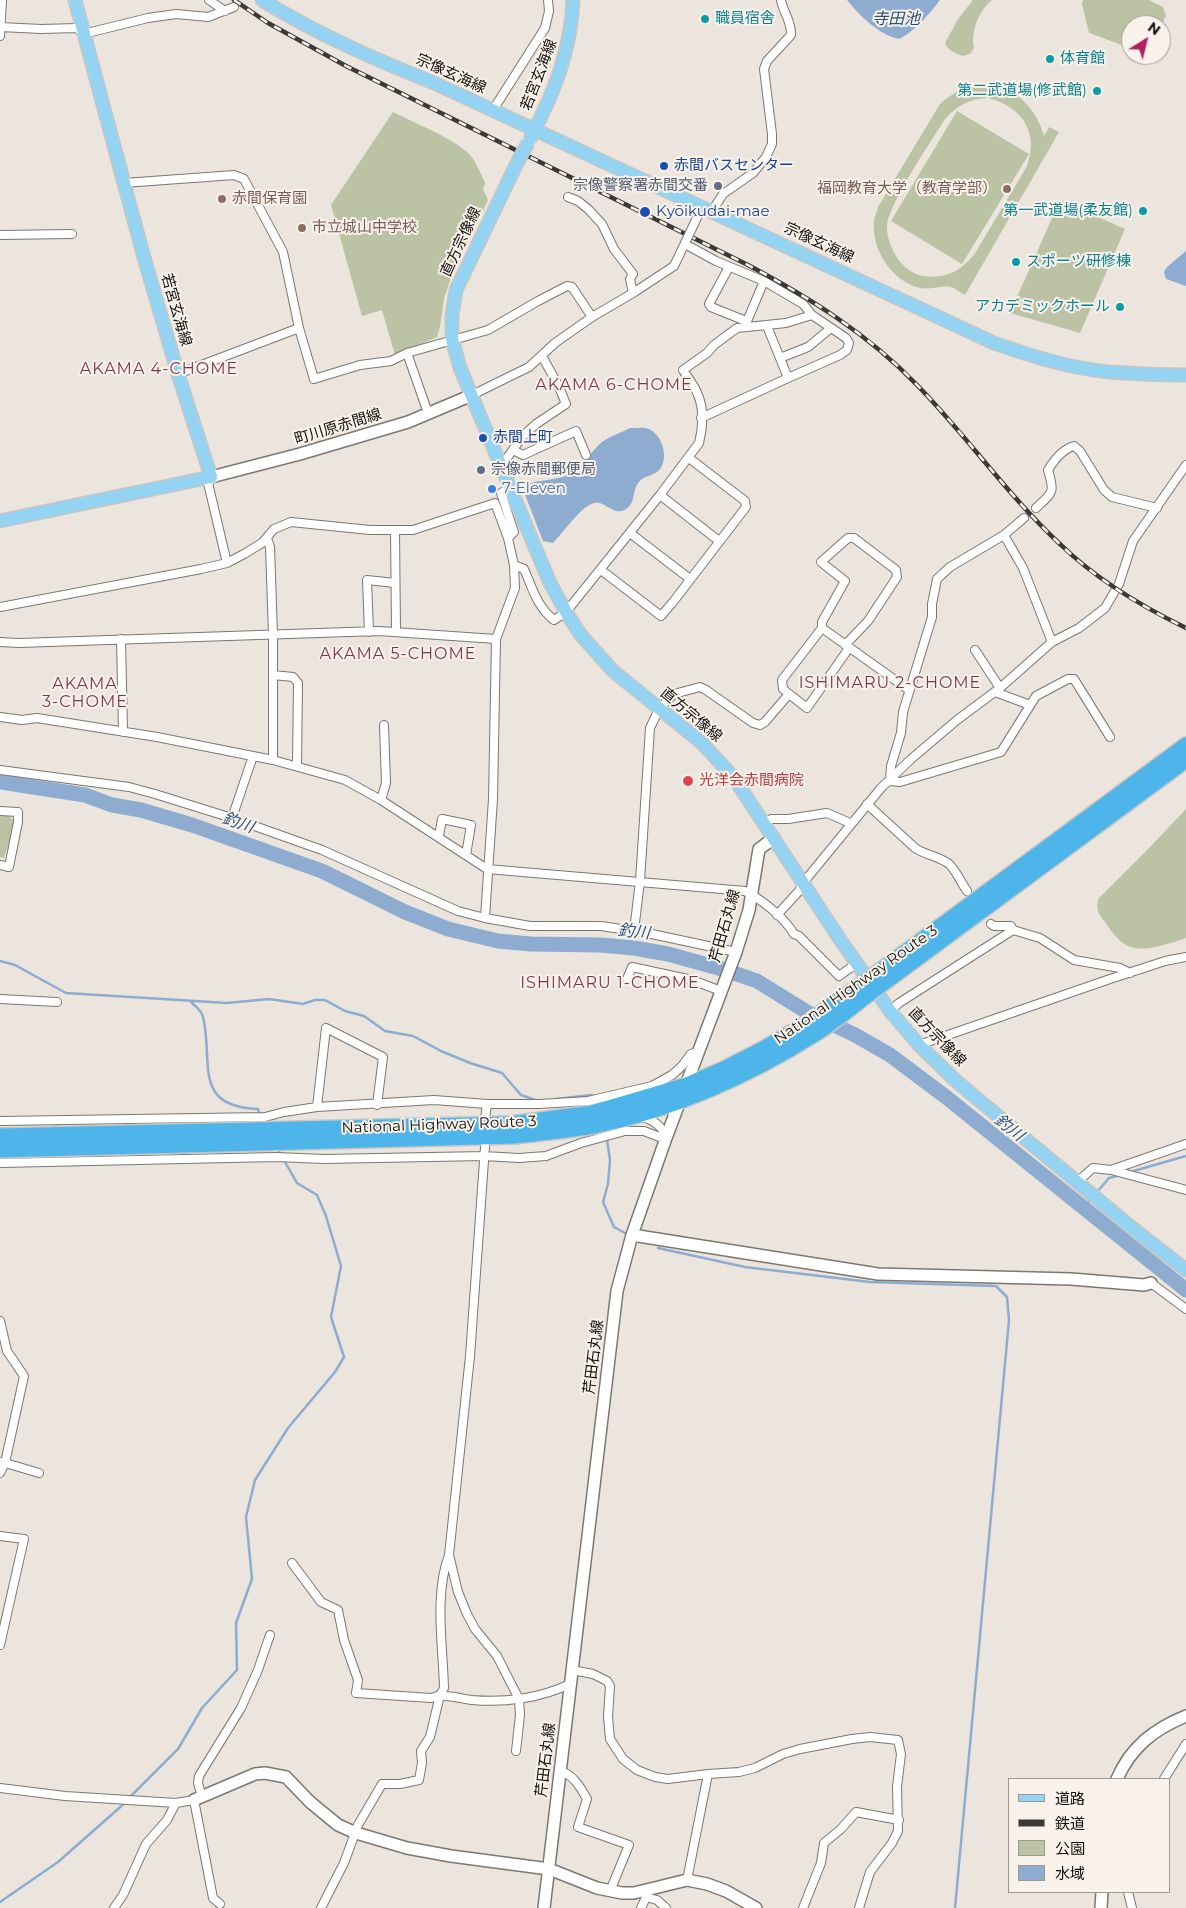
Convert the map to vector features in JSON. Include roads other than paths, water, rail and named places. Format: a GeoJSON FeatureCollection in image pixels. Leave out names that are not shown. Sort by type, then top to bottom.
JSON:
{"type":"FeatureCollection","features":[{"type":"Feature","properties":{"kind":"highway","name":"National Highway Route 3"},"geometry":{"type":"LineString","coordinates":[[0,1136],[515,1136],[586,1127],[630,1117],[720,1085],[791,1048],[810,1029],[1186,745]]}},
{"type":"Feature","properties":{"kind":"highway","name":"National Highway Route 3"},"geometry":{"type":"LineString","coordinates":[[871,984],[1186,760]]}},
{"type":"Feature","properties":{"kind":"highway","name":"National Highway Route 3"},"geometry":{"type":"LineString","coordinates":[[285,1136],[511,1124],[592,1113],[687,1085],[810,1029]]}},
{"type":"Feature","properties":{"kind":"highway","name":"National Highway Route 3"},"geometry":{"type":"LineString","coordinates":[[0,1150],[230,1137]]}},
{"type":"Feature","properties":{"kind":"main road","name":"若宮玄海線"},"geometry":{"type":"LineString","coordinates":[[75,0],[178,374],[211,478]]}},
{"type":"Feature","properties":{"kind":"main road","name":"宗像玄海線"},"geometry":{"type":"LineString","coordinates":[[262,0],[348,47],[434,82],[984,339],[1018,352],[1107,372],[1186,375]]}},
{"type":"Feature","properties":{"kind":"main road","name":"若宮玄海線"},"geometry":{"type":"LineString","coordinates":[[535,130],[566,54],[572,26],[574,0]]}},
{"type":"Feature","properties":{"kind":"main road","name":"直方宗像線"},"geometry":{"type":"LineString","coordinates":[[535,130],[518,161],[456,290],[452,315],[452,339],[460,368],[550,583],[566,612],[586,640],[613,671],[696,738],[734,778],[856,963],[890,1011],[919,1045],[956,1080],[1077,1182],[1186,1270]]}},
{"type":"Feature","properties":{"kind":"main road","name":"町川原赤間線"},"geometry":{"type":"LineString","coordinates":[[211,478],[309,452],[408,422],[472,395]]}},
{"type":"Feature","properties":{"kind":"main road"},"geometry":{"type":"LineString","coordinates":[[0,521],[211,478]]}},
{"type":"Feature","properties":{"kind":"main road","name":"芹田石丸線"},"geometry":{"type":"LineString","coordinates":[[544,1908],[617,1291],[632,1235],[735,954],[749,910],[759,850],[774,838]]}},
{"type":"Feature","properties":{"kind":"main road"},"geometry":{"type":"LineString","coordinates":[[632,1235],[878,1274],[1071,1279],[1144,1285],[1151,1283]]}},
{"type":"Feature","properties":{"kind":"main road"},"geometry":{"type":"LineString","coordinates":[[1118,1778],[1138,1745],[1158,1729],[1186,1716]]}},
{"type":"Feature","properties":{"kind":"main road"},"geometry":{"type":"LineString","coordinates":[[198,1799],[255,1774],[265,1772],[277,1774],[286,1777],[323,1814],[338,1825],[356,1833],[407,1848],[549,1869],[610,1891],[622,1893],[648,1893],[687,1880],[707,1884],[726,1891],[756,1908]]}},
{"type":"Feature","properties":{"kind":"main road"},"geometry":{"type":"LineString","coordinates":[[1100,1908],[1102,1893]]}},
{"type":"Feature","properties":{"kind":"street"},"geometry":{"type":"LineString","coordinates":[[0,36],[2,0]]}},
{"type":"Feature","properties":{"kind":"street"},"geometry":{"type":"LineString","coordinates":[[209,0],[225,11]]}},
{"type":"Feature","properties":{"kind":"street"},"geometry":{"type":"LineString","coordinates":[[493,110],[545,28],[549,11],[548,0]]}},
{"type":"Feature","properties":{"kind":"street"},"geometry":{"type":"LineString","coordinates":[[472,395],[529,367],[555,343],[592,317],[674,266],[694,224],[723,194],[754,173],[766,157],[772,144],[764,69],[767,61],[791,35],[792,28],[781,0]]}},
{"type":"Feature","properties":{"kind":"street"},"geometry":{"type":"LineString","coordinates":[[0,27],[77,28],[83,34],[148,18],[176,14],[208,17],[234,7]]}},
{"type":"Feature","properties":{"kind":"street"},"geometry":{"type":"LineString","coordinates":[[124,183],[234,174],[244,179],[283,252],[299,328],[314,379],[360,365],[391,361],[407,353],[488,330],[538,300],[567,286],[572,287],[578,292],[592,317]]}},
{"type":"Feature","properties":{"kind":"street"},"geometry":{"type":"LineString","coordinates":[[568,197],[578,201],[602,224],[614,249],[633,274],[630,279],[633,293]]}},
{"type":"Feature","properties":{"kind":"street"},"geometry":{"type":"LineString","coordinates":[[0,235],[72,234]]}},
{"type":"Feature","properties":{"kind":"street"},"geometry":{"type":"LineString","coordinates":[[685,242],[729,267],[764,281],[803,304],[812,315],[846,338],[849,343],[847,350],[840,355],[701,418]]}},
{"type":"Feature","properties":{"kind":"street"},"geometry":{"type":"LineString","coordinates":[[729,267],[709,304],[711,307],[746,324],[767,326],[786,324],[812,315]]}},
{"type":"Feature","properties":{"kind":"street"},"geometry":{"type":"LineString","coordinates":[[514,565],[524,568],[534,595],[548,615],[554,620],[566,612],[602,570],[699,443],[702,412],[698,394],[683,370],[707,354],[737,328],[746,324],[764,281]]}},
{"type":"Feature","properties":{"kind":"street"},"geometry":{"type":"LineString","coordinates":[[767,326],[788,378]]}},
{"type":"Feature","properties":{"kind":"street"},"geometry":{"type":"LineString","coordinates":[[178,374],[299,328]]}},
{"type":"Feature","properties":{"kind":"street"},"geometry":{"type":"LineString","coordinates":[[780,358],[808,347],[831,328]]}},
{"type":"Feature","properties":{"kind":"street"},"geometry":{"type":"LineString","coordinates":[[407,353],[428,413]]}},
{"type":"Feature","properties":{"kind":"street"},"geometry":{"type":"LineString","coordinates":[[502,465],[522,438],[536,424],[566,404],[542,356]]}},
{"type":"Feature","properties":{"kind":"street"},"geometry":{"type":"LineString","coordinates":[[513,450],[523,455],[576,431],[586,455]]}},
{"type":"Feature","properties":{"kind":"street"},"geometry":{"type":"LineString","coordinates":[[1036,508],[1051,494],[1053,485],[1048,470],[1053,462],[1068,448],[1074,446],[1080,451],[1104,490],[1112,496],[1157,508]]}},
{"type":"Feature","properties":{"kind":"street"},"geometry":{"type":"LineString","coordinates":[[602,570],[661,616],[746,507],[745,501],[689,458]]}},
{"type":"Feature","properties":{"kind":"street"},"geometry":{"type":"LineString","coordinates":[[777,915],[799,891],[803,883],[850,824],[890,780],[957,720],[997,690],[1052,642],[1079,628],[1105,608],[1119,584],[1133,541],[1186,466]]}},
{"type":"Feature","properties":{"kind":"street"},"geometry":{"type":"LineString","coordinates":[[211,478],[208,483],[227,563]]}},
{"type":"Feature","properties":{"kind":"street"},"geometry":{"type":"LineString","coordinates":[[508,538],[514,532],[501,493],[511,487]]}},
{"type":"Feature","properties":{"kind":"street"},"geometry":{"type":"LineString","coordinates":[[660,495],[719,541]]}},
{"type":"Feature","properties":{"kind":"street"},"geometry":{"type":"LineString","coordinates":[[0,607],[227,563],[262,543],[274,529],[291,522],[395,531],[413,530],[495,503],[508,538],[514,565],[515,588],[496,639],[493,799],[485,918]]}},
{"type":"Feature","properties":{"kind":"street"},"geometry":{"type":"LineString","coordinates":[[890,780],[901,733],[903,712],[932,617],[932,604],[937,579],[950,568],[1004,535],[1024,518]]}},
{"type":"Feature","properties":{"kind":"street"},"geometry":{"type":"LineString","coordinates":[[395,531],[396,631]]}},
{"type":"Feature","properties":{"kind":"street"},"geometry":{"type":"LineString","coordinates":[[630,532],[690,578]]}},
{"type":"Feature","properties":{"kind":"street"},"geometry":{"type":"LineString","coordinates":[[1004,535],[1023,568],[1052,642]]}},
{"type":"Feature","properties":{"kind":"street"},"geometry":{"type":"LineString","coordinates":[[267,538],[270,547],[273,635],[273,760]]}},
{"type":"Feature","properties":{"kind":"street"},"geometry":{"type":"LineString","coordinates":[[848,538],[854,538],[896,570],[898,577],[868,621],[847,646],[807,708],[783,689],[782,680],[822,628],[822,622],[845,581],[821,562],[848,538]]}},
{"type":"Feature","properties":{"kind":"street"},"geometry":{"type":"LineString","coordinates":[[369,632],[367,580],[395,583]]}},
{"type":"Feature","properties":{"kind":"street"},"geometry":{"type":"LineString","coordinates":[[822,628],[909,690]]}},
{"type":"Feature","properties":{"kind":"street"},"geometry":{"type":"LineString","coordinates":[[0,642],[19,643],[396,631],[496,639]]}},
{"type":"Feature","properties":{"kind":"street"},"geometry":{"type":"LineString","coordinates":[[121,639],[123,732]]}},
{"type":"Feature","properties":{"kind":"street"},"geometry":{"type":"LineString","coordinates":[[975,650],[997,690],[1030,705]]}},
{"type":"Feature","properties":{"kind":"street"},"geometry":{"type":"LineString","coordinates":[[273,675],[293,677],[298,684],[297,766]]}},
{"type":"Feature","properties":{"kind":"street"},"geometry":{"type":"LineString","coordinates":[[890,780],[900,782],[1001,752],[1036,696],[1068,679],[1074,679],[1110,737]]}},
{"type":"Feature","properties":{"kind":"street"},"geometry":{"type":"LineString","coordinates":[[634,931],[640,881],[650,728],[659,709],[674,694],[700,687],[753,723],[760,725],[766,722],[789,694]]}},
{"type":"Feature","properties":{"kind":"street"},"geometry":{"type":"LineString","coordinates":[[0,717],[22,720],[37,718],[123,732],[273,760],[345,780],[381,800],[487,869],[745,891],[777,915],[789,926],[794,934],[799,936],[839,976],[856,963]]}},
{"type":"Feature","properties":{"kind":"street"},"geometry":{"type":"LineString","coordinates":[[381,800],[386,783],[384,725]]}},
{"type":"Feature","properties":{"kind":"street"},"geometry":{"type":"LineString","coordinates":[[232,818],[253,756]]}},
{"type":"Feature","properties":{"kind":"street"},"geometry":{"type":"LineString","coordinates":[[0,770],[129,787],[232,818],[322,850],[458,912],[530,926],[601,926],[634,931],[735,954]]}},
{"type":"Feature","properties":{"kind":"street"},"geometry":{"type":"LineString","coordinates":[[867,804],[922,854],[951,865],[967,891]]}},
{"type":"Feature","properties":{"kind":"street"},"geometry":{"type":"LineString","coordinates":[[0,810],[18,812],[18,822],[9,867],[0,865]]}},
{"type":"Feature","properties":{"kind":"street"},"geometry":{"type":"LineString","coordinates":[[764,824],[771,819],[788,819],[827,813],[850,824]]}},
{"type":"Feature","properties":{"kind":"street"},"geometry":{"type":"LineString","coordinates":[[438,836],[442,819],[471,824],[466,855]]}},
{"type":"Feature","properties":{"kind":"street"},"geometry":{"type":"LineString","coordinates":[[991,924],[994,926],[1011,926],[1013,930],[1040,938],[1081,963],[1120,968],[1130,973]]}},
{"type":"Feature","properties":{"kind":"street"},"geometry":{"type":"LineString","coordinates":[[890,1011],[914,993],[1013,930]]}},
{"type":"Feature","properties":{"kind":"street"},"geometry":{"type":"LineString","coordinates":[[919,1045],[1165,961],[1186,957]]}},
{"type":"Feature","properties":{"kind":"street"},"geometry":{"type":"LineString","coordinates":[[627,979],[632,967],[692,980],[721,991]]}},
{"type":"Feature","properties":{"kind":"street"},"geometry":{"type":"LineString","coordinates":[[0,999],[57,1002]]}},
{"type":"Feature","properties":{"kind":"street"},"geometry":{"type":"LineString","coordinates":[[317,1107],[326,1028],[383,1057],[377,1105]]}},
{"type":"Feature","properties":{"kind":"street"},"geometry":{"type":"LineString","coordinates":[[0,1121],[265,1117],[317,1107],[377,1105],[434,1100],[487,1104],[539,1104],[588,1101],[652,1086],[672,1075],[691,1054],[699,1052]]}},
{"type":"Feature","properties":{"kind":"street"},"geometry":{"type":"LineString","coordinates":[[485,1119],[487,1104]]}},
{"type":"Feature","properties":{"kind":"street"},"geometry":{"type":"LineString","coordinates":[[0,1163],[276,1157],[324,1159],[484,1151],[519,1158],[546,1156],[581,1143],[625,1131],[644,1131],[666,1138],[665,1133],[657,1124],[647,1118],[643,1116],[630,1117]]}},
{"type":"Feature","properties":{"kind":"street"},"geometry":{"type":"LineString","coordinates":[[1111,1170],[1186,1144]]}},
{"type":"Feature","properties":{"kind":"street"},"geometry":{"type":"LineString","coordinates":[[321,1908],[344,1863],[358,1825],[382,1784],[400,1784],[419,1780],[422,1763],[421,1751],[430,1737],[440,1695],[444,1688],[440,1619],[446,1564],[449,1555],[470,1356],[484,1151]]}},
{"type":"Feature","properties":{"kind":"street"},"geometry":{"type":"LineString","coordinates":[[1077,1182],[1094,1168],[1111,1170],[1186,1190]]}},
{"type":"Feature","properties":{"kind":"street"},"geometry":{"type":"LineString","coordinates":[[1151,1283],[1186,1309]]}},
{"type":"Feature","properties":{"kind":"street"},"geometry":{"type":"LineString","coordinates":[[0,1321],[7,1351],[24,1376],[0,1473]]}},
{"type":"Feature","properties":{"kind":"street"},"geometry":{"type":"LineString","coordinates":[[2,1462],[39,1473]]}},
{"type":"Feature","properties":{"kind":"street"},"geometry":{"type":"LineString","coordinates":[[0,1536],[24,1540],[0,1645]]}},
{"type":"Feature","properties":{"kind":"street"},"geometry":{"type":"LineString","coordinates":[[449,1555],[458,1592],[467,1614],[475,1630],[497,1656],[519,1699],[520,1715],[516,1751]]}},
{"type":"Feature","properties":{"kind":"street"},"geometry":{"type":"LineString","coordinates":[[292,1563],[321,1602],[338,1610],[344,1640],[358,1680],[356,1693],[430,1698],[440,1695],[492,1701],[519,1699],[555,1691],[570,1684]]}},
{"type":"Feature","properties":{"kind":"street"},"geometry":{"type":"LineString","coordinates":[[220,1904],[213,1898],[198,1799],[199,1776],[242,1708],[270,1635]]}},
{"type":"Feature","properties":{"kind":"street"},"geometry":{"type":"LineString","coordinates":[[572,1670],[594,1674],[606,1681],[610,1686],[608,1717],[610,1740],[623,1759],[637,1770],[655,1777],[668,1779],[738,1772],[755,1768],[783,1754],[816,1745],[870,1737],[898,1740],[900,1754],[897,1787],[898,1831],[892,1844],[870,1872],[860,1908]]}},
{"type":"Feature","properties":{"kind":"street"},"geometry":{"type":"LineString","coordinates":[[1165,1778],[1186,1744]]}},
{"type":"Feature","properties":{"kind":"street"},"geometry":{"type":"LineString","coordinates":[[560,1771],[568,1773],[581,1788],[587,1800],[578,1828],[629,1845],[610,1891]]}},
{"type":"Feature","properties":{"kind":"street"},"geometry":{"type":"LineString","coordinates":[[687,1880],[708,1774]]}},
{"type":"Feature","properties":{"kind":"street"},"geometry":{"type":"LineString","coordinates":[[0,1788],[65,1796],[176,1803],[198,1799]]}},
{"type":"Feature","properties":{"kind":"street"},"geometry":{"type":"LineString","coordinates":[[114,1908],[123,1895],[146,1844],[167,1820],[176,1803]]}},
{"type":"Feature","properties":{"kind":"street"},"geometry":{"type":"LineString","coordinates":[[803,1908],[821,1864],[824,1843],[841,1829],[856,1812],[899,1820]]}},
{"type":"Feature","properties":{"kind":"street"},"geometry":{"type":"LineString","coordinates":[[641,1908],[648,1893],[666,1908]]}},
{"type":"Feature","properties":{"kind":"street"},"geometry":{"type":"LineString","coordinates":[[1128,1893],[1132,1908]]}},
{"type":"Feature","properties":{"kind":"water","name":"寺田池"},"geometry":{"type":"Polygon","coordinates":[[[847,0],[940,0],[916,27],[899,39],[877,29],[863,18],[847,0]]]}},
{"type":"Feature","properties":{"kind":"water"},"geometry":{"type":"Polygon","coordinates":[[[1186,251],[1186,286],[1166,279],[1164,272],[1167,267],[1186,251]]]}},
{"type":"Feature","properties":{"kind":"water"},"geometry":{"type":"Polygon","coordinates":[[[630,428],[647,428],[654,432],[661,441],[664,459],[660,469],[640,480],[636,486],[633,500],[626,509],[617,511],[602,504],[594,503],[578,514],[553,543],[543,541],[524,492],[524,486],[561,477],[573,472],[581,466],[602,442],[630,428]]]}},
{"type":"Feature","properties":{"kind":"waterway","name":"釣川"},"geometry":{"type":"LineString","coordinates":[[0,782],[85,795],[112,805],[141,810],[192,825],[322,871],[405,912],[448,929],[498,941],[634,948],[668,954],[757,981],[807,1012],[855,1035],[890,1055],[946,1097],[1186,1290]]}},
{"type":"Feature","properties":{"kind":"waterway"},"geometry":{"type":"LineString","coordinates":[[0,961],[15,965],[66,993],[227,1003],[269,999],[303,1004],[315,1000],[325,1000],[345,1011],[364,1016],[385,1031],[413,1036],[441,1051],[502,1073],[521,1095],[538,1101]]}},
{"type":"Feature","properties":{"kind":"waterway"},"geometry":{"type":"LineString","coordinates":[[191,1002],[203,1017],[210,1078],[214,1090],[223,1100],[237,1106],[258,1109],[263,1124]]}},
{"type":"Feature","properties":{"kind":"waterway"},"geometry":{"type":"LineString","coordinates":[[556,1099],[595,1096]]}},
{"type":"Feature","properties":{"kind":"waterway"},"geometry":{"type":"LineString","coordinates":[[607,1140],[610,1160],[608,1184],[603,1202],[614,1227],[627,1234]]}},
{"type":"Feature","properties":{"kind":"waterway"},"geometry":{"type":"LineString","coordinates":[[129,1798],[178,1749],[202,1708],[237,1670],[236,1623],[252,1579],[246,1517],[255,1480],[288,1428],[335,1372],[344,1357],[331,1317],[341,1266],[326,1216],[317,1195],[297,1183],[277,1148]]}},
{"type":"Feature","properties":{"kind":"waterway"},"geometry":{"type":"LineString","coordinates":[[1130,1172],[1186,1156]]}},
{"type":"Feature","properties":{"kind":"waterway"},"geometry":{"type":"LineString","coordinates":[[1097,1192],[1109,1178],[1120,1175]]}},
{"type":"Feature","properties":{"kind":"waterway"},"geometry":{"type":"LineString","coordinates":[[1083,1208],[1092,1198]]}},
{"type":"Feature","properties":{"kind":"waterway"},"geometry":{"type":"LineString","coordinates":[[658,1248],[745,1267],[870,1282],[996,1286],[1007,1297],[1009,1320],[955,1908]]}},
{"type":"Feature","properties":{"kind":"waterway"},"geometry":{"type":"LineString","coordinates":[[0,1902],[58,1862],[126,1802]]}},
{"type":"Feature","properties":{"kind":"tunnel"},"geometry":{"type":"LineString","coordinates":[[234,7],[239,0]]}},
{"type":"Feature","properties":{"kind":"tunnel"},"geometry":{"type":"LineString","coordinates":[[1024,518],[1036,508]]}},
{"type":"Feature","properties":{"kind":"tunnel"},"geometry":{"type":"LineString","coordinates":[[967,891],[991,924]]}},
{"type":"Feature","properties":{"kind":"tunnel"},"geometry":{"type":"LineString","coordinates":[[56,1120],[56,1162]]}},
{"type":"Feature","properties":{"kind":"railway"},"geometry":{"type":"LineString","coordinates":[[234,0],[268,23],[346,66],[748,265],[816,304],[879,349],[917,385],[1023,507],[1075,558],[1120,591],[1186,628]]}},
{"type":"Feature","properties":{"kind":"place","name":"職員宿舎"},"geometry":{"type":"Point","coordinates":[705,19]}},
{"type":"Feature","properties":{"kind":"place","name":"体育館"},"geometry":{"type":"Point","coordinates":[1050,59]}},
{"type":"Feature","properties":{"kind":"place","name":"第二武道場(修武館)"},"geometry":{"type":"Point","coordinates":[1097,91]}},
{"type":"Feature","properties":{"kind":"place","name":"赤間バスセンター"},"geometry":{"type":"Point","coordinates":[664,166]}},
{"type":"Feature","properties":{"kind":"place","name":"宗像警察署赤間交番"},"geometry":{"type":"Point","coordinates":[718,186]}},
{"type":"Feature","properties":{"kind":"place","name":"福岡教育大学（教育学部）"},"geometry":{"type":"Point","coordinates":[1007,189]}},
{"type":"Feature","properties":{"kind":"place","name":"赤間保育園"},"geometry":{"type":"Point","coordinates":[222,199]}},
{"type":"Feature","properties":{"kind":"place","name":"第一武道場(柔友館)"},"geometry":{"type":"Point","coordinates":[1143,211]}},
{"type":"Feature","properties":{"kind":"place","name":"Kyōikudai-mae"},"geometry":{"type":"Point","coordinates":[645,212]}},
{"type":"Feature","properties":{"kind":"place","name":"市立城山中学校"},"geometry":{"type":"Point","coordinates":[302,228]}},
{"type":"Feature","properties":{"kind":"place","name":"スポーツ研修棟"},"geometry":{"type":"Point","coordinates":[1016,262]}},
{"type":"Feature","properties":{"kind":"place","name":"アカデミックホール"},"geometry":{"type":"Point","coordinates":[1120,307]}},
{"type":"Feature","properties":{"kind":"place","name":"赤間上町"},"geometry":{"type":"Point","coordinates":[483,438]}},
{"type":"Feature","properties":{"kind":"place","name":"宗像赤間郵便局"},"geometry":{"type":"Point","coordinates":[481,470]}},
{"type":"Feature","properties":{"kind":"place","name":"7-Eleven"},"geometry":{"type":"Point","coordinates":[492,489]}},
{"type":"Feature","properties":{"kind":"place","name":"光洋会赤間病院"},"geometry":{"type":"Point","coordinates":[688,781]}},
{"type":"Feature","properties":{"kind":"district","name":"AKAMA 4-CHOME"},"geometry":{"type":"Point","coordinates":[159,369]}},
{"type":"Feature","properties":{"kind":"district","name":"AKAMA 6-CHOME"},"geometry":{"type":"Point","coordinates":[614,385]}},
{"type":"Feature","properties":{"kind":"district","name":"AKAMA 5-CHOME"},"geometry":{"type":"Point","coordinates":[398,654]}},
{"type":"Feature","properties":{"kind":"district","name":"ISHIMARU 2-CHOME"},"geometry":{"type":"Point","coordinates":[890,683]}},
{"type":"Feature","properties":{"kind":"district","name":"AKAMA 3-CHOME"},"geometry":{"type":"Point","coordinates":[85,693]}},
{"type":"Feature","properties":{"kind":"district","name":"ISHIMARU 1-CHOME"},"geometry":{"type":"Point","coordinates":[610,983]}}]}
